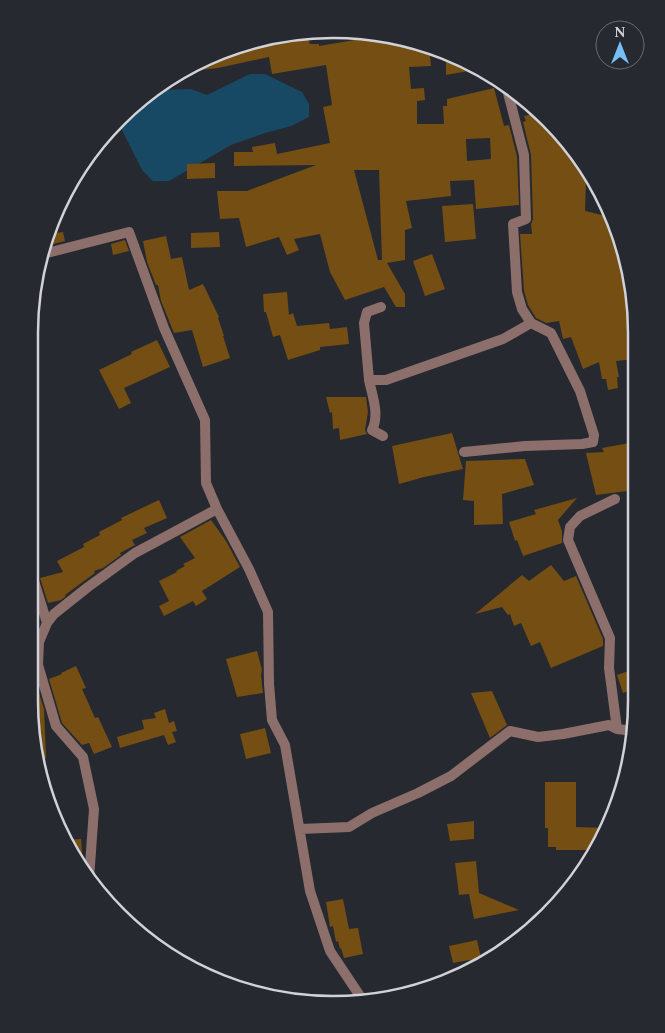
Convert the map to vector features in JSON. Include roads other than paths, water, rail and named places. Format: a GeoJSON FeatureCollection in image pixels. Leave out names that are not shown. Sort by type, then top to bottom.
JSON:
{"type":"FeatureCollection","features":[{"type":"Feature","properties":{"kind":"street"},"geometry":{"type":"LineString","coordinates":[[464,452],[525,446],[582,444],[593,442],[594,435],[592,423],[580,391],[551,333],[531,323],[522,309],[517,292],[513,224],[526,219],[524,155],[508,95]]}},
{"type":"Feature","properties":{"kind":"street"},"geometry":{"type":"LineString","coordinates":[[49,252],[129,232],[164,328],[205,420],[206,483],[217,509],[250,569],[268,612],[268,684],[272,720],[285,745],[310,891],[330,951],[359,994]]}},
{"type":"Feature","properties":{"kind":"street"},"geometry":{"type":"LineString","coordinates":[[381,308],[367,312],[364,323],[369,380],[376,423],[372,430],[383,436]]}},
{"type":"Feature","properties":{"kind":"street"},"geometry":{"type":"LineString","coordinates":[[369,380],[386,380],[502,339],[531,323]]}},
{"type":"Feature","properties":{"kind":"street"},"geometry":{"type":"LineString","coordinates":[[615,499],[580,516],[570,527],[568,540],[610,638],[608,668],[617,729]]}},
{"type":"Feature","properties":{"kind":"street"},"geometry":{"type":"LineString","coordinates":[[90,868],[94,809],[84,756],[56,726],[38,665],[38,642],[46,623],[54,614],[135,553],[217,509]]}},
{"type":"Feature","properties":{"kind":"street"},"geometry":{"type":"LineString","coordinates":[[38,596],[46,623]]}},
{"type":"Feature","properties":{"kind":"street"},"geometry":{"type":"LineString","coordinates":[[300,829],[349,827],[372,813],[451,776],[510,731],[538,737],[608,725],[626,730]]}},
{"type":"Feature","properties":{"kind":"water"},"geometry":{"type":"Polygon","coordinates":[[[250,74],[265,74],[302,92],[309,104],[309,117],[291,126],[231,145],[169,181],[153,181],[142,170],[121,128],[153,98],[165,90],[191,89],[207,95],[250,74]]]}}]}
